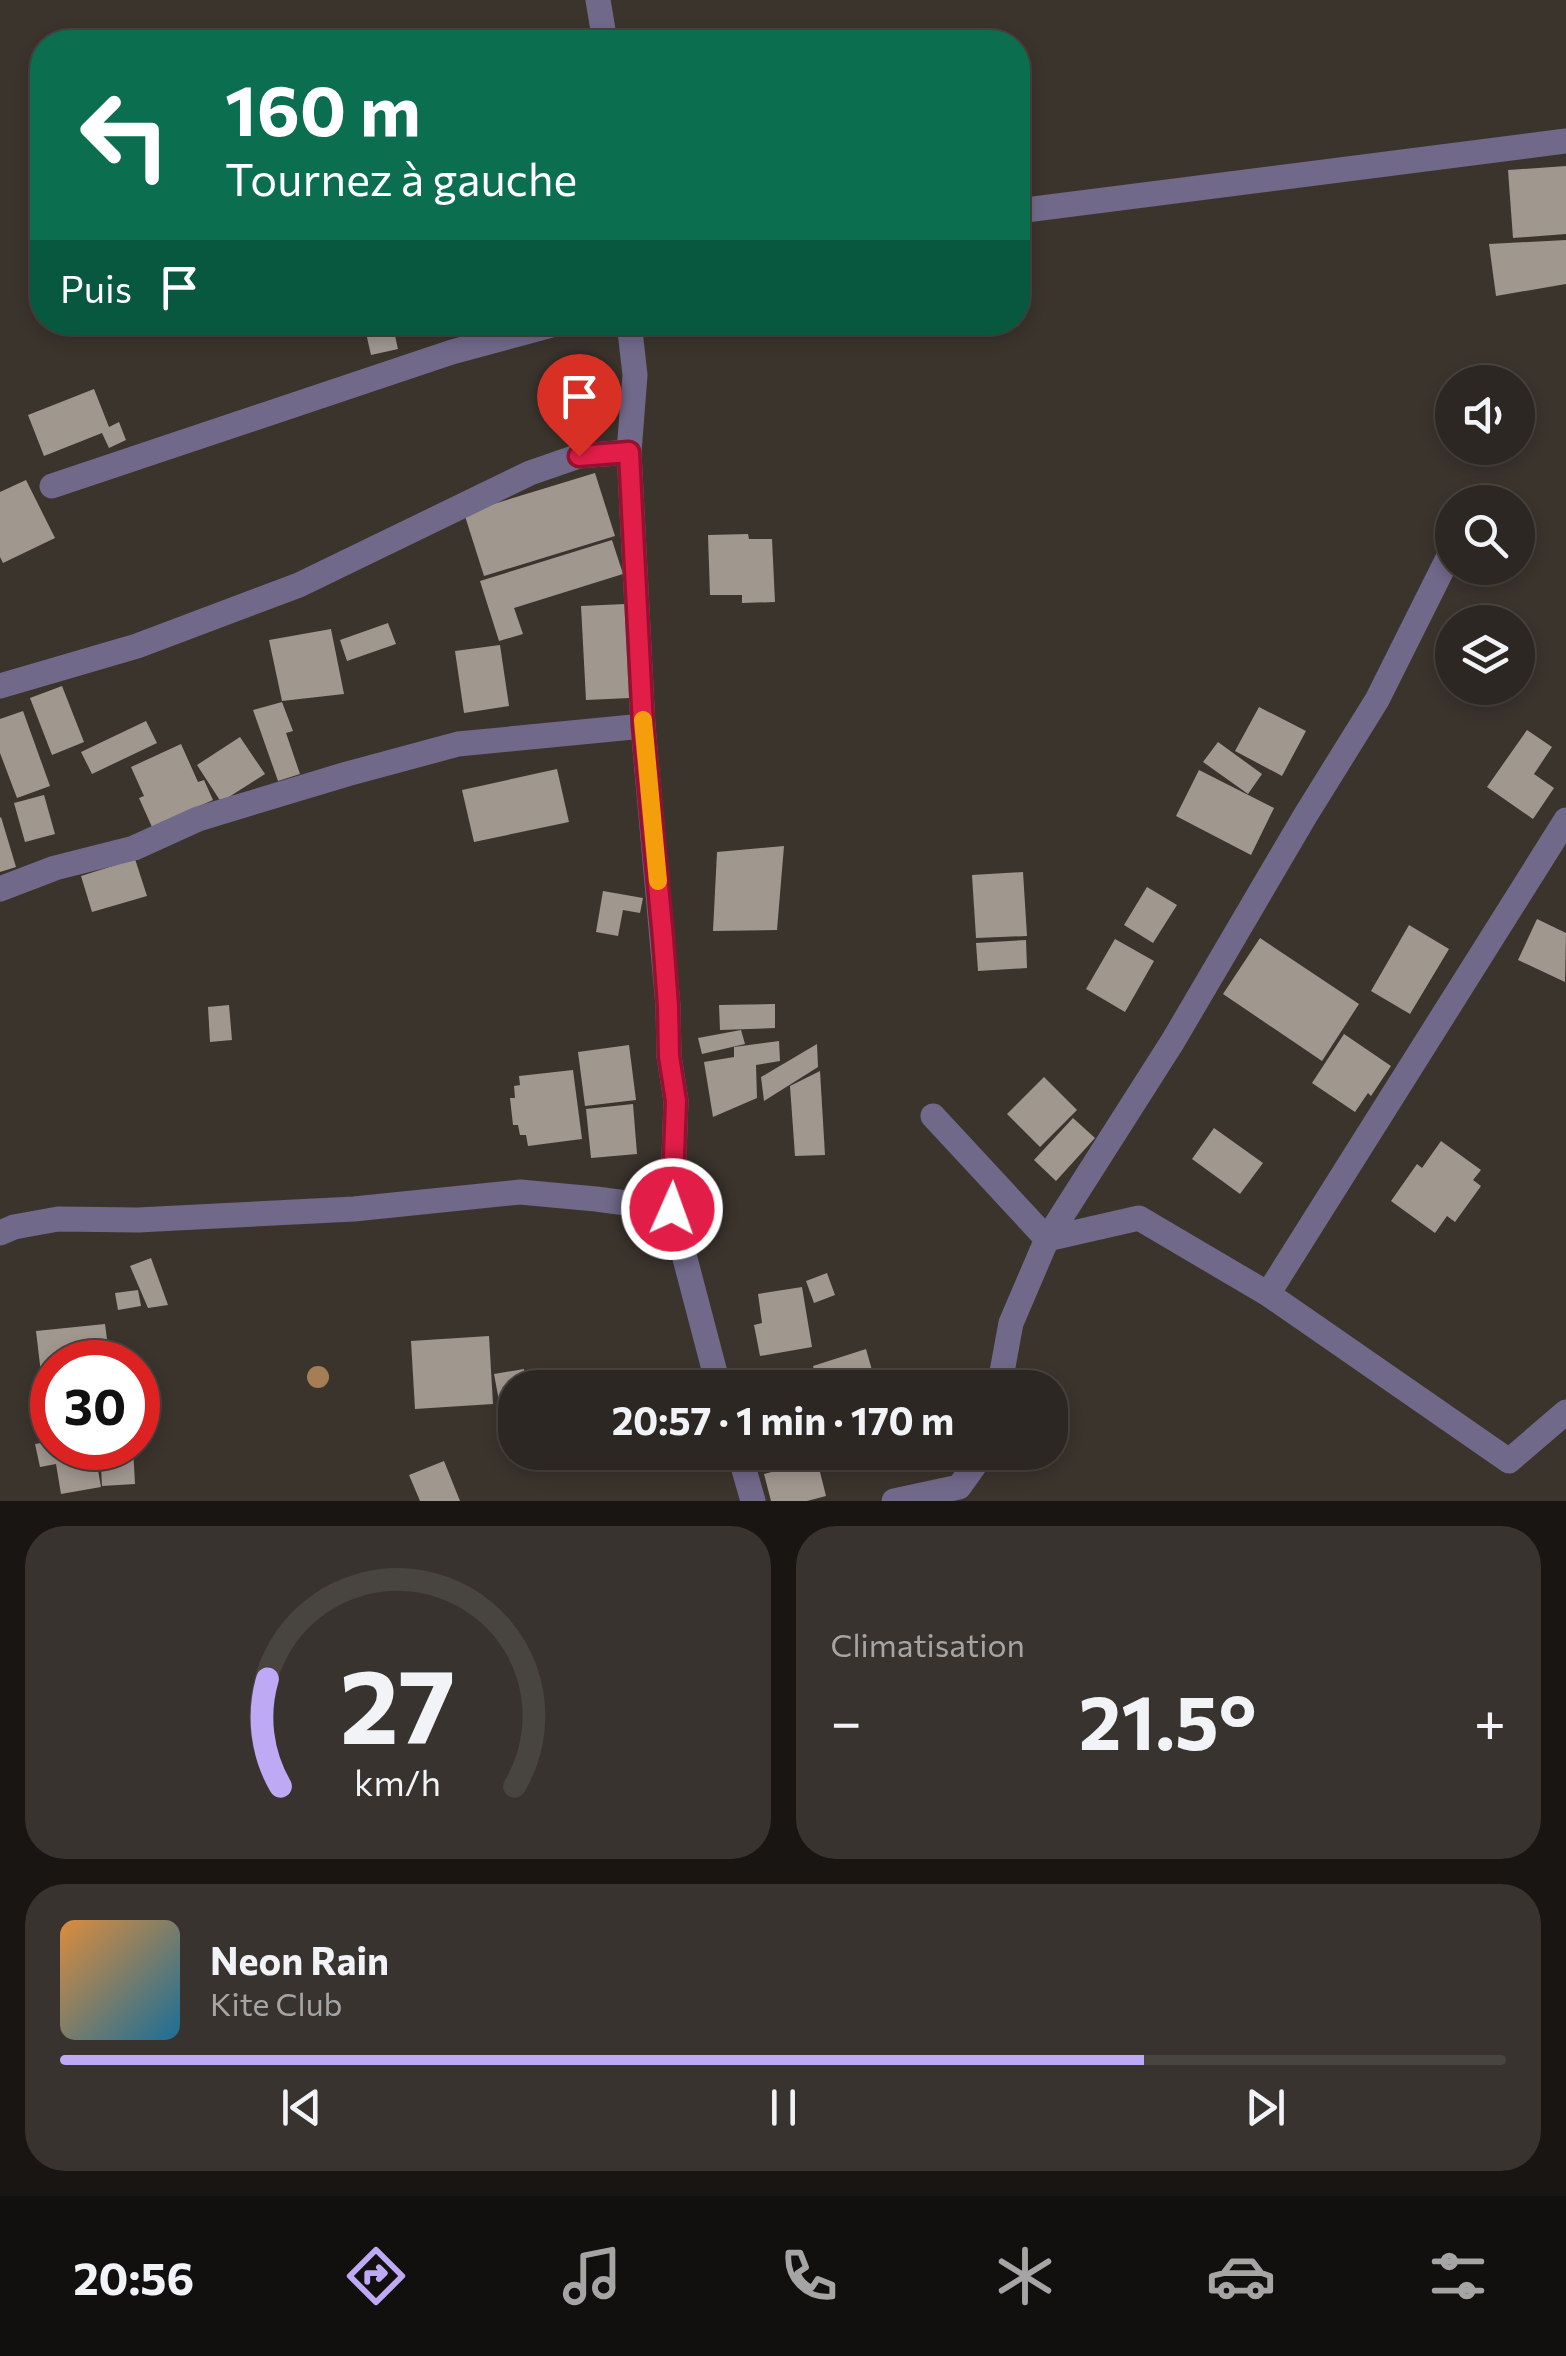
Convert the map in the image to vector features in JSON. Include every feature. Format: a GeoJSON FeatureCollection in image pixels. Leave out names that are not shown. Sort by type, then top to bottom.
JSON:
{"type":"FeatureCollection","features":[{"type":"Feature","properties":{"kind":"street"},"geometry":{"type":"LineString","coordinates":[[598,0],[603,30]]}},
{"type":"Feature","properties":{"kind":"street"},"geometry":{"type":"LineString","coordinates":[[1030,208],[1566,141]]}},
{"type":"Feature","properties":{"kind":"street"},"geometry":{"type":"LineString","coordinates":[[52,486],[452,352],[515,335]]}},
{"type":"Feature","properties":{"kind":"street"},"geometry":{"type":"LineString","coordinates":[[630,335],[635,375],[629,452],[643,726],[667,986],[669,1056],[676,1101],[672,1209],[714,1370]]}},
{"type":"Feature","properties":{"kind":"street"},"geometry":{"type":"LineString","coordinates":[[1,682],[137,646],[299,584],[530,473],[579,456],[629,452]]}},
{"type":"Feature","properties":{"kind":"street"},"geometry":{"type":"LineString","coordinates":[[1001,1370],[1010,1323],[1047,1240],[1173,1041],[1377,700],[1435,584]]}},
{"type":"Feature","properties":{"kind":"street"},"geometry":{"type":"LineString","coordinates":[[0,889],[55,868],[134,848],[198,819],[458,744],[643,726]]}},
{"type":"Feature","properties":{"kind":"street"},"geometry":{"type":"LineString","coordinates":[[1268,1294],[1566,820]]}},
{"type":"Feature","properties":{"kind":"street"},"geometry":{"type":"LineString","coordinates":[[933,1116],[1047,1240]]}},
{"type":"Feature","properties":{"kind":"street"},"geometry":{"type":"LineString","coordinates":[[0,1234],[14,1227],[58,1220],[354,1209],[520,1192],[672,1209]]}},
{"type":"Feature","properties":{"kind":"street"},"geometry":{"type":"LineString","coordinates":[[1047,1240],[1139,1218],[1268,1294],[1509,1462],[1566,1412]]}},
{"type":"Feature","properties":{"kind":"street"},"geometry":{"type":"LineString","coordinates":[[744,1470],[753,1501]]}},
{"type":"Feature","properties":{"kind":"street"},"geometry":{"type":"LineString","coordinates":[[894,1501],[959,1487],[971,1470]]}},
{"type":"Feature","properties":{"kind":"building"},"geometry":{"type":"Polygon","coordinates":[[[1566,166],[1566,234],[1513,238],[1508,170],[1566,166]]]}},
{"type":"Feature","properties":{"kind":"building"},"geometry":{"type":"Polygon","coordinates":[[[1566,240],[1566,284],[1496,296],[1489,244],[1566,240]]]}},
{"type":"Feature","properties":{"kind":"building"},"geometry":{"type":"Polygon","coordinates":[[[366,335],[395,335],[398,349],[371,355],[366,335]]]}},
{"type":"Feature","properties":{"kind":"building"},"geometry":{"type":"Polygon","coordinates":[[[94,389],[109,427],[119,422],[126,440],[109,448],[102,433],[44,456],[28,415],[94,389]]]}},
{"type":"Feature","properties":{"kind":"building"},"geometry":{"type":"Polygon","coordinates":[[[595,473],[615,536],[484,576],[464,513],[595,473]]]}},
{"type":"Feature","properties":{"kind":"building"},"geometry":{"type":"Polygon","coordinates":[[[26,480],[55,538],[3,563],[0,492],[26,480]]]}},
{"type":"Feature","properties":{"kind":"building"},"geometry":{"type":"Polygon","coordinates":[[[748,534],[749,539],[772,539],[775,602],[742,603],[742,595],[710,595],[708,535],[748,534]]]}},
{"type":"Feature","properties":{"kind":"building"},"geometry":{"type":"Polygon","coordinates":[[[612,540],[623,574],[514,608],[523,634],[499,641],[480,581],[612,540]]]}},
{"type":"Feature","properties":{"kind":"building"},"geometry":{"type":"Polygon","coordinates":[[[625,604],[630,698],[586,700],[581,606],[625,604]]]}},
{"type":"Feature","properties":{"kind":"building"},"geometry":{"type":"Polygon","coordinates":[[[388,623],[396,644],[347,661],[340,640],[388,623]]]}},
{"type":"Feature","properties":{"kind":"building"},"geometry":{"type":"Polygon","coordinates":[[[331,629],[344,694],[282,701],[269,640],[331,629]]]}},
{"type":"Feature","properties":{"kind":"building"},"geometry":{"type":"Polygon","coordinates":[[[500,645],[509,706],[464,713],[455,651],[500,645]]]}},
{"type":"Feature","properties":{"kind":"building"},"geometry":{"type":"Polygon","coordinates":[[[62,686],[84,742],[52,755],[30,698],[62,686]]]}},
{"type":"Feature","properties":{"kind":"building"},"geometry":{"type":"Polygon","coordinates":[[[282,702],[293,731],[286,733],[300,774],[278,781],[253,710],[282,702]]]}},
{"type":"Feature","properties":{"kind":"building"},"geometry":{"type":"Polygon","coordinates":[[[1259,707],[1306,731],[1282,776],[1235,751],[1259,707]]]}},
{"type":"Feature","properties":{"kind":"building"},"geometry":{"type":"Polygon","coordinates":[[[23,711],[50,786],[17,798],[0,753],[0,719],[23,711]]]}},
{"type":"Feature","properties":{"kind":"building"},"geometry":{"type":"Polygon","coordinates":[[[146,721],[157,743],[92,774],[81,752],[146,721]]]}},
{"type":"Feature","properties":{"kind":"building"},"geometry":{"type":"Polygon","coordinates":[[[1527,730],[1552,747],[1534,774],[1554,788],[1533,819],[1487,787],[1527,730]]]}},
{"type":"Feature","properties":{"kind":"building"},"geometry":{"type":"Polygon","coordinates":[[[240,737],[265,774],[221,802],[197,765],[240,737]]]}},
{"type":"Feature","properties":{"kind":"building"},"geometry":{"type":"Polygon","coordinates":[[[1218,742],[1262,774],[1248,794],[1203,762],[1218,742]]]}},
{"type":"Feature","properties":{"kind":"building"},"geometry":{"type":"Polygon","coordinates":[[[181,744],[198,782],[204,780],[213,800],[152,827],[131,767],[181,744]]]}},
{"type":"Feature","properties":{"kind":"building"},"geometry":{"type":"Polygon","coordinates":[[[557,769],[569,822],[474,842],[462,790],[557,769]]]}},
{"type":"Feature","properties":{"kind":"building"},"geometry":{"type":"Polygon","coordinates":[[[1199,770],[1274,808],[1251,855],[1176,816],[1199,770]]]}},
{"type":"Feature","properties":{"kind":"building"},"geometry":{"type":"Polygon","coordinates":[[[44,795],[55,834],[25,842],[14,803],[44,795]]]}},
{"type":"Feature","properties":{"kind":"building"},"geometry":{"type":"Polygon","coordinates":[[[0,818],[16,867],[0,872],[0,818]]]}},
{"type":"Feature","properties":{"kind":"building"},"geometry":{"type":"Polygon","coordinates":[[[784,846],[777,930],[713,931],[717,852],[784,846]]]}},
{"type":"Feature","properties":{"kind":"building"},"geometry":{"type":"Polygon","coordinates":[[[135,859],[147,896],[92,912],[81,876],[135,859]]]}},
{"type":"Feature","properties":{"kind":"building"},"geometry":{"type":"Polygon","coordinates":[[[1023,872],[1027,936],[976,938],[972,875],[1023,872]]]}},
{"type":"Feature","properties":{"kind":"building"},"geometry":{"type":"Polygon","coordinates":[[[1147,887],[1177,905],[1153,943],[1124,925],[1147,887]]]}},
{"type":"Feature","properties":{"kind":"building"},"geometry":{"type":"Polygon","coordinates":[[[603,891],[643,898],[640,913],[623,910],[618,936],[596,932],[603,891]]]}},
{"type":"Feature","properties":{"kind":"building"},"geometry":{"type":"Polygon","coordinates":[[[1537,919],[1566,933],[1565,982],[1518,960],[1537,919]]]}},
{"type":"Feature","properties":{"kind":"building"},"geometry":{"type":"Polygon","coordinates":[[[1409,925],[1449,949],[1410,1014],[1371,991],[1409,925]]]}},
{"type":"Feature","properties":{"kind":"building"},"geometry":{"type":"Polygon","coordinates":[[[1260,938],[1359,1004],[1322,1061],[1223,994],[1260,938]]]}},
{"type":"Feature","properties":{"kind":"building"},"geometry":{"type":"Polygon","coordinates":[[[1115,939],[1154,961],[1125,1012],[1086,989],[1115,939]]]}},
{"type":"Feature","properties":{"kind":"building"},"geometry":{"type":"Polygon","coordinates":[[[1026,940],[1027,968],[978,971],[976,943],[1026,940]]]}},
{"type":"Feature","properties":{"kind":"building"},"geometry":{"type":"Polygon","coordinates":[[[775,1004],[775,1028],[720,1030],[719,1005],[775,1004]]]}},
{"type":"Feature","properties":{"kind":"building"},"geometry":{"type":"Polygon","coordinates":[[[229,1005],[232,1040],[210,1042],[208,1007],[229,1005]]]}},
{"type":"Feature","properties":{"kind":"building"},"geometry":{"type":"Polygon","coordinates":[[[741,1030],[745,1044],[702,1054],[698,1038],[741,1030]]]}},
{"type":"Feature","properties":{"kind":"building"},"geometry":{"type":"Polygon","coordinates":[[[1344,1034],[1391,1066],[1355,1112],[1312,1083],[1344,1034]]]}},
{"type":"Feature","properties":{"kind":"building"},"geometry":{"type":"Polygon","coordinates":[[[779,1041],[780,1061],[756,1065],[757,1098],[713,1117],[704,1062],[734,1057],[734,1047],[779,1041]]]}},
{"type":"Feature","properties":{"kind":"building"},"geometry":{"type":"Polygon","coordinates":[[[817,1044],[818,1067],[764,1101],[761,1077],[817,1044]]]}},
{"type":"Feature","properties":{"kind":"building"},"geometry":{"type":"Polygon","coordinates":[[[629,1045],[636,1100],[585,1106],[578,1052],[629,1045]]]}},
{"type":"Feature","properties":{"kind":"building"},"geometry":{"type":"Polygon","coordinates":[[[573,1070],[582,1139],[528,1146],[526,1135],[520,1135],[518,1125],[513,1125],[510,1098],[515,1098],[514,1086],[520,1085],[519,1076],[573,1070]]]}},
{"type":"Feature","properties":{"kind":"building"},"geometry":{"type":"Polygon","coordinates":[[[820,1071],[825,1155],[795,1156],[790,1086],[820,1071]]]}},
{"type":"Feature","properties":{"kind":"building"},"geometry":{"type":"Polygon","coordinates":[[[1044,1077],[1077,1110],[1040,1147],[1007,1114],[1044,1077]]]}},
{"type":"Feature","properties":{"kind":"building"},"geometry":{"type":"Polygon","coordinates":[[[633,1104],[637,1154],[591,1158],[586,1109],[633,1104]]]}},
{"type":"Feature","properties":{"kind":"building"},"geometry":{"type":"Polygon","coordinates":[[[1073,1118],[1095,1138],[1056,1181],[1034,1160],[1073,1118]]]}},
{"type":"Feature","properties":{"kind":"building"},"geometry":{"type":"Polygon","coordinates":[[[1214,1128],[1263,1163],[1240,1194],[1192,1159],[1214,1128]]]}},
{"type":"Feature","properties":{"kind":"building"},"geometry":{"type":"Polygon","coordinates":[[[1441,1141],[1481,1170],[1473,1180],[1481,1186],[1455,1222],[1447,1216],[1435,1233],[1391,1201],[1417,1164],[1422,1168],[1441,1141]]]}},
{"type":"Feature","properties":{"kind":"building"},"geometry":{"type":"Polygon","coordinates":[[[151,1258],[168,1305],[148,1308],[130,1266],[151,1258]]]}},
{"type":"Feature","properties":{"kind":"building"},"geometry":{"type":"Polygon","coordinates":[[[827,1273],[835,1295],[814,1303],[806,1281],[827,1273]]]}},
{"type":"Feature","properties":{"kind":"building"},"geometry":{"type":"Polygon","coordinates":[[[802,1287],[812,1347],[760,1356],[754,1325],[762,1323],[758,1294],[802,1287]]]}},
{"type":"Feature","properties":{"kind":"building"},"geometry":{"type":"Polygon","coordinates":[[[138,1290],[141,1306],[118,1310],[115,1293],[138,1290]]]}},
{"type":"Feature","properties":{"kind":"building"},"geometry":{"type":"Polygon","coordinates":[[[105,1324],[107,1340],[37,1340],[36,1331],[105,1324]]]}},
{"type":"Feature","properties":{"kind":"building"},"geometry":{"type":"Polygon","coordinates":[[[489,1336],[493,1404],[415,1409],[411,1341],[489,1336]]]}},
{"type":"Feature","properties":{"kind":"building"},"geometry":{"type":"Polygon","coordinates":[[[866,1349],[872,1370],[814,1370],[813,1366],[866,1349]]]}},
{"type":"Feature","properties":{"kind":"building"},"geometry":{"type":"Polygon","coordinates":[[[444,1461],[460,1501],[420,1501],[409,1475],[444,1461]]]}},
{"type":"Feature","properties":{"kind":"building"},"geometry":{"type":"Polygon","coordinates":[[[57,1470],[98,1470],[101,1487],[61,1494],[57,1470]]]}},
{"type":"Feature","properties":{"kind":"building"},"geometry":{"type":"Polygon","coordinates":[[[101,1470],[134,1470],[135,1484],[102,1486],[101,1470]]]}},
{"type":"Feature","properties":{"kind":"building"},"geometry":{"type":"Polygon","coordinates":[[[820,1470],[826,1496],[807,1501],[771,1501],[764,1474],[820,1470]]]}},
{"type":"Feature","properties":{"kind":"slow traffic"},"geometry":{"type":"LineString","coordinates":[[643,720],[658,881]]}},
{"type":"Feature","properties":{"kind":"route"},"geometry":{"type":"LineString","coordinates":[[579,456],[629,452],[643,726],[658,870],[669,1056],[676,1101],[672,1209]]}}]}
